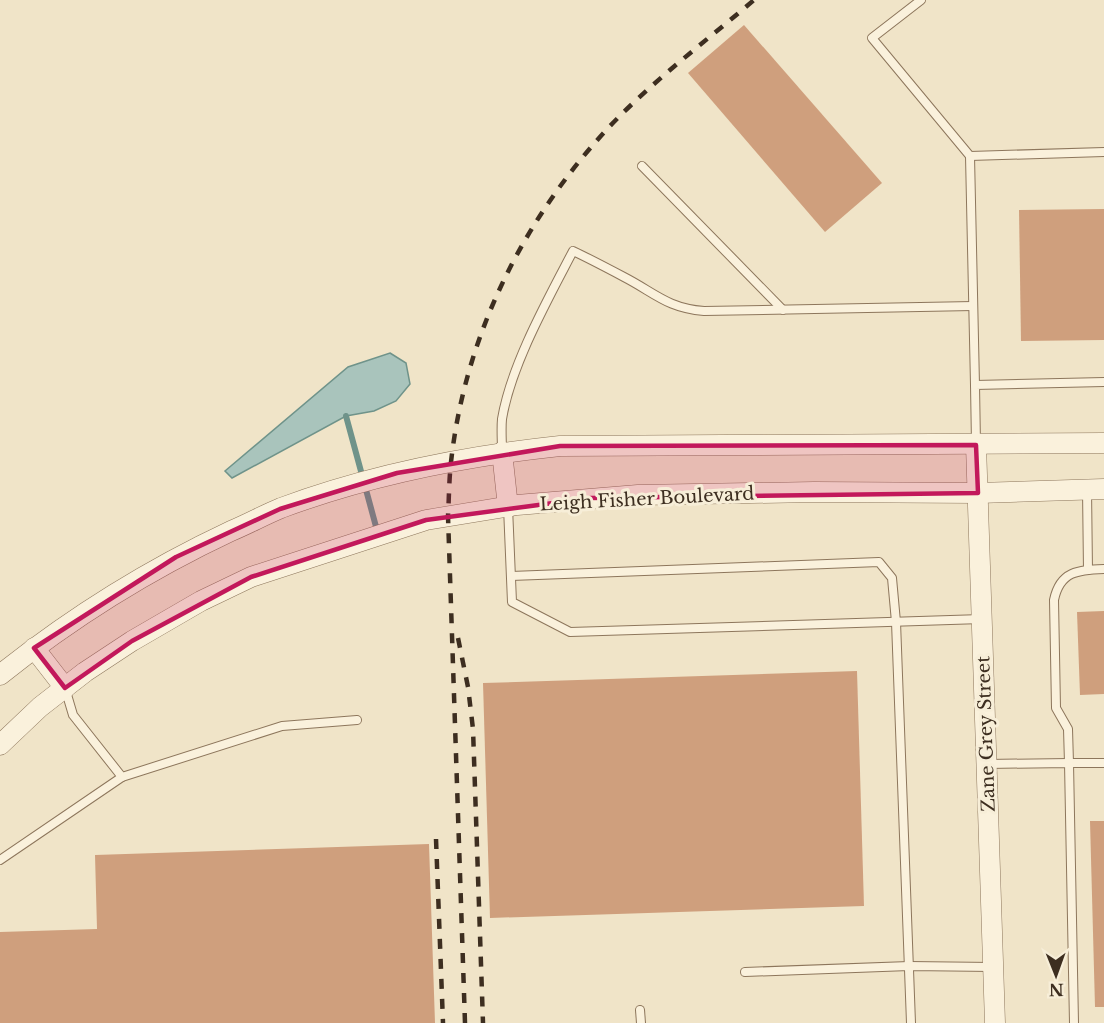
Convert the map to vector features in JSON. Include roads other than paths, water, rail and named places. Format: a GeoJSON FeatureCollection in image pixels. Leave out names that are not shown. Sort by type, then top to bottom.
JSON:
{"type":"FeatureCollection","features":[{"type":"Feature","properties":{"kind":"street"},"geometry":{"type":"LineString","coordinates":[[0,675],[87,611],[176,557],[280,509],[397,473],[502,452],[560,446],[1104,443]]}},
{"type":"Feature","properties":{"kind":"street","name":"Zane Grey Street"},"geometry":{"type":"LineString","coordinates":[[976,444],[995,1023]]}},
{"type":"Feature","properties":{"kind":"street"},"geometry":{"type":"LineString","coordinates":[[502,452],[508,507]]}},
{"type":"Feature","properties":{"kind":"street","name":"Leigh Fisher Boulevard"},"geometry":{"type":"LineString","coordinates":[[0,745],[65,688],[132,641],[201,601],[251,577],[426,520],[508,507],[638,495],[1095,489]]}},
{"type":"Feature","properties":{"kind":"street"},"geometry":{"type":"LineString","coordinates":[[34,648],[65,688]]}},
{"type":"Feature","properties":{"kind":"lane"},"geometry":{"type":"LineString","coordinates":[[921,0],[872,38],[970,156],[976,444]]}},
{"type":"Feature","properties":{"kind":"lane"},"geometry":{"type":"LineString","coordinates":[[970,156],[1104,152]]}},
{"type":"Feature","properties":{"kind":"lane"},"geometry":{"type":"LineString","coordinates":[[642,166],[783,310]]}},
{"type":"Feature","properties":{"kind":"lane"},"geometry":{"type":"LineString","coordinates":[[502,452],[502,421],[509,393],[546,303],[573,251],[625,277],[673,306],[687,310],[973,306]]}},
{"type":"Feature","properties":{"kind":"lane"},"geometry":{"type":"LineString","coordinates":[[975,385],[1104,382]]}},
{"type":"Feature","properties":{"kind":"lane"},"geometry":{"type":"LineString","coordinates":[[1088,570],[1095,489]]}},
{"type":"Feature","properties":{"kind":"lane"},"geometry":{"type":"LineString","coordinates":[[508,507],[512,602],[570,632],[982,619]]}},
{"type":"Feature","properties":{"kind":"lane"},"geometry":{"type":"LineString","coordinates":[[511,576],[879,562],[892,578],[896,622],[911,1023]]}},
{"type":"Feature","properties":{"kind":"lane"},"geometry":{"type":"LineString","coordinates":[[1074,1023],[1068,729],[1056,708],[1054,600],[1058,586],[1068,575],[1104,569]]}},
{"type":"Feature","properties":{"kind":"lane"},"geometry":{"type":"LineString","coordinates":[[65,688],[74,715],[122,777]]}},
{"type":"Feature","properties":{"kind":"lane"},"geometry":{"type":"LineString","coordinates":[[0,860],[122,777],[282,726],[357,720]]}},
{"type":"Feature","properties":{"kind":"lane"},"geometry":{"type":"LineString","coordinates":[[987,764],[1104,763]]}},
{"type":"Feature","properties":{"kind":"lane"},"geometry":{"type":"LineString","coordinates":[[745,972],[909,966],[993,968]]}},
{"type":"Feature","properties":{"kind":"lane"},"geometry":{"type":"LineString","coordinates":[[640,1010],[641,1023]]}},
{"type":"Feature","properties":{"kind":"water"},"geometry":{"type":"Polygon","coordinates":[[[390,353],[406,363],[410,384],[396,401],[374,411],[346,416],[232,478],[225,471],[348,367],[390,353]]]}},
{"type":"Feature","properties":{"kind":"waterway"},"geometry":{"type":"LineString","coordinates":[[346,416],[378,534]]}},
{"type":"Feature","properties":{"kind":"railway"},"geometry":{"type":"LineString","coordinates":[[465,1023],[448,516],[451,462],[458,415],[470,369],[485,324],[526,239],[551,199],[579,162],[610,126],[644,93],[754,0]]}},
{"type":"Feature","properties":{"kind":"railway"},"geometry":{"type":"LineString","coordinates":[[458,638],[468,687],[473,729],[483,1023]]}},
{"type":"Feature","properties":{"kind":"railway"},"geometry":{"type":"LineString","coordinates":[[436,839],[443,1023]]}}]}
